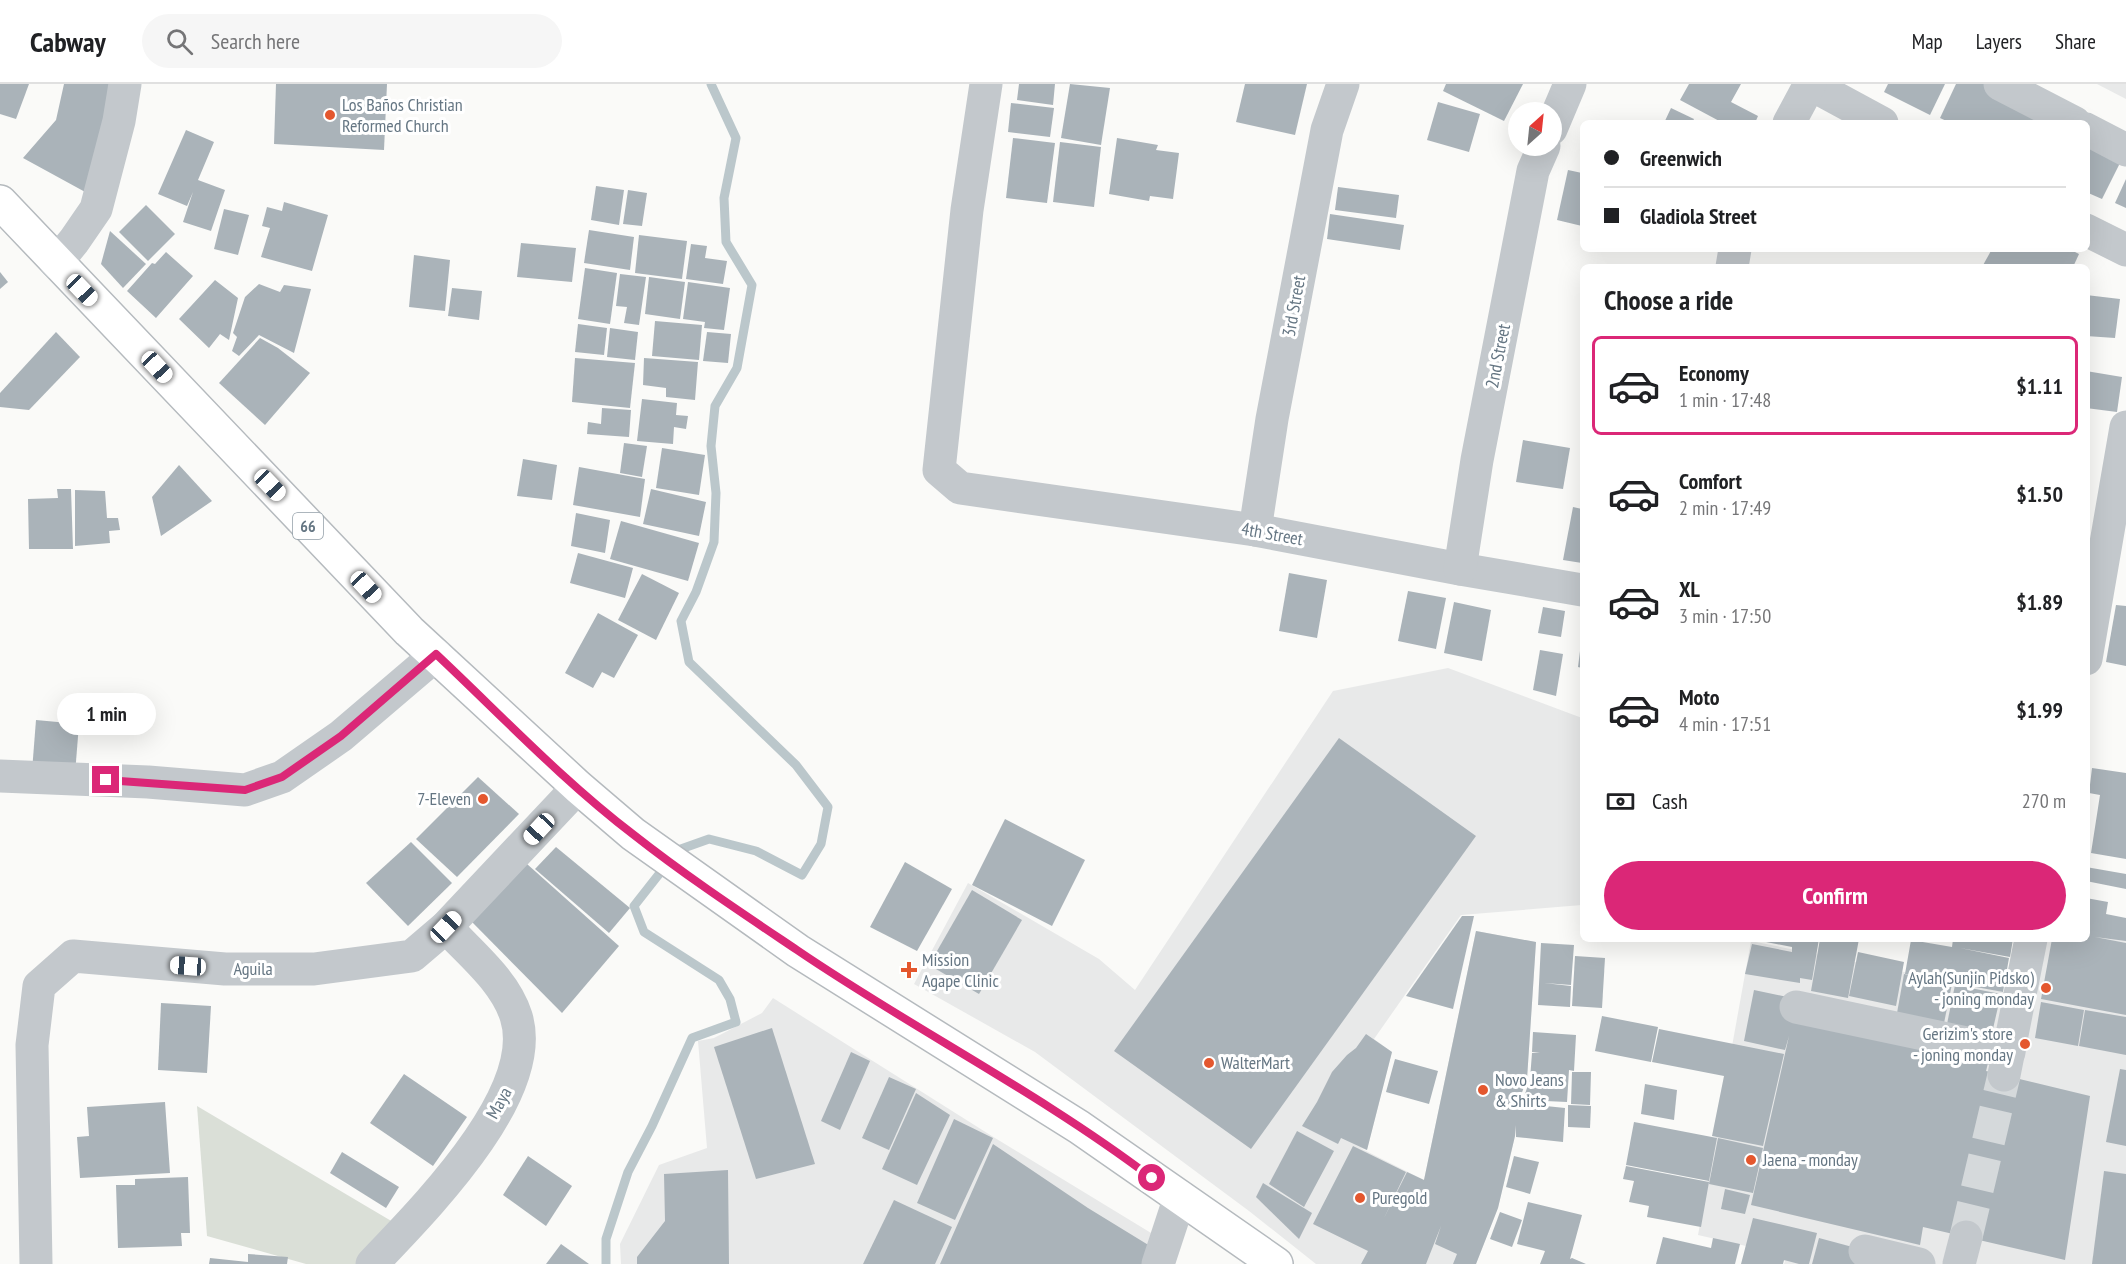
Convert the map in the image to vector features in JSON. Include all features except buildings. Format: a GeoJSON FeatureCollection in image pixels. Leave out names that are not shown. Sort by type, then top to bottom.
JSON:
{"type":"FeatureCollection","features":[{"type":"Feature","properties":{"kind":"main road","name":"66"},"geometry":{"type":"LineString","coordinates":[[0,202],[382,604],[578,787],[633,834],[798,951],[1079,1127],[1276,1264]]}},
{"type":"Feature","properties":{"kind":"street"},"geometry":{"type":"LineString","coordinates":[[56,263],[96,209],[119,120],[125,84]]}},
{"type":"Feature","properties":{"kind":"street","name":"4th Street"},"geometry":{"type":"LineString","coordinates":[[986,84],[967,210],[939,470],[960,488],[1256,530],[1580,590]]}},
{"type":"Feature","properties":{"kind":"street","name":"3rd Street"},"geometry":{"type":"LineString","coordinates":[[1256,530],[1272,419],[1327,130],[1343,84]]}},
{"type":"Feature","properties":{"kind":"street"},"geometry":{"type":"LineString","coordinates":[[1562,103],[1570,84]]}},
{"type":"Feature","properties":{"kind":"street"},"geometry":{"type":"LineString","coordinates":[[1791,120],[1810,84],[1876,120]]}},
{"type":"Feature","properties":{"kind":"street"},"geometry":{"type":"LineString","coordinates":[[2000,84],[2069,120]]}},
{"type":"Feature","properties":{"kind":"street"},"geometry":{"type":"LineString","coordinates":[[2090,131],[2126,150]]}},
{"type":"Feature","properties":{"kind":"street","name":"2nd Street"},"geometry":{"type":"LineString","coordinates":[[1460,569],[1478,460],[1533,171],[1540,156]]}},
{"type":"Feature","properties":{"kind":"street"},"geometry":{"type":"LineString","coordinates":[[2090,232],[2126,250]]}},
{"type":"Feature","properties":{"kind":"street"},"geometry":{"type":"LineString","coordinates":[[2090,636],[2126,427]]}},
{"type":"Feature","properties":{"kind":"street"},"geometry":{"type":"LineString","coordinates":[[0,776],[148,782],[245,790],[282,777],[341,736],[436,654]]}},
{"type":"Feature","properties":{"kind":"street","name":"Aguila"},"geometry":{"type":"LineString","coordinates":[[36,1264],[33,1033],[39,986],[73,956],[225,969],[314,969],[411,957],[446,927],[578,787]]}},
{"type":"Feature","properties":{"kind":"street","name":"Maya"},"geometry":{"type":"LineString","coordinates":[[372,1264],[451,1178],[497,1110],[512,1079],[521,1046],[517,1017],[505,990],[446,927]]}},
{"type":"Feature","properties":{"kind":"street"},"geometry":{"type":"LineString","coordinates":[[1796,1006],[2007,1063],[2030,942]]}},
{"type":"Feature","properties":{"kind":"street"},"geometry":{"type":"LineString","coordinates":[[1158,1264],[1180,1197]]}},
{"type":"Feature","properties":{"kind":"street"},"geometry":{"type":"LineString","coordinates":[[1865,1251],[1919,1264]]}},
{"type":"Feature","properties":{"kind":"shaded area"},"geometry":{"type":"Polygon","coordinates":[[[2097,84],[2126,84],[2126,99],[2097,84]]]}},
{"type":"Feature","properties":{"kind":"shaded area"},"geometry":{"type":"Polygon","coordinates":[[[1448,668],[1580,717],[1580,905],[1461,915],[1374,1039],[1392,1052],[1367,1150],[1360,1148],[1424,1180],[1476,931],[1536,942],[1527,1079],[1518,1102],[1515,1136],[1498,1208],[1476,1264],[1316,1264],[1249,1211],[1035,1052],[914,984],[968,883],[1099,959],[1135,990],[1333,691],[1448,668]]]}},
{"type":"Feature","properties":{"kind":"shaded area"},"geometry":{"type":"Polygon","coordinates":[[[2090,934],[2126,940],[2126,1264],[1784,1264],[1785,1261],[1745,1251],[1746,1246],[1698,1235],[1751,942],[2033,998],[2043,942],[2090,942],[2090,934]]]}},
{"type":"Feature","properties":{"kind":"shaded area"},"geometry":{"type":"Polygon","coordinates":[[[773,998],[1156,1236],[1148,1264],[621,1264],[620,1244],[659,1165],[707,1148],[698,1041],[714,1038],[762,1013],[773,998]]]}},
{"type":"Feature","properties":{"kind":"shaded area"},"geometry":{"type":"Polygon","coordinates":[[[197,1106],[393,1222],[356,1264],[306,1264],[207,1236],[197,1106]]]}},
{"type":"Feature","properties":{"kind":"waterway"},"geometry":{"type":"LineString","coordinates":[[606,1264],[606,1239],[628,1172],[652,1126],[692,1038],[736,1022],[730,999],[719,980],[644,932],[634,906],[678,850],[709,839],[756,851],[802,875],[821,844],[828,807],[796,765],[689,662],[681,621],[696,592],[714,542],[716,493],[711,446],[715,406],[737,368],[752,285],[726,242],[724,198],[736,138],[711,84]]}},
{"type":"Feature","properties":{"kind":"tunnel"},"geometry":{"type":"LineString","coordinates":[[1966,1237],[2004,1075]]}},
{"type":"Feature","properties":{"kind":"place","name":"Los Baños Christian Reformed Church"},"geometry":{"type":"Point","coordinates":[330,115]}},
{"type":"Feature","properties":{"kind":"place","name":"7-Eleven"},"geometry":{"type":"Point","coordinates":[483,799]}},
{"type":"Feature","properties":{"kind":"place","name":"Mission Agape Clinic"},"geometry":{"type":"Point","coordinates":[909,970]}},
{"type":"Feature","properties":{"kind":"place","name":"Aylah(Sunjin Pidsko) - joning monday"},"geometry":{"type":"Point","coordinates":[2046,988]}},
{"type":"Feature","properties":{"kind":"place","name":"Gerizim's store - joning monday"},"geometry":{"type":"Point","coordinates":[2025,1044]}},
{"type":"Feature","properties":{"kind":"place","name":"WalterMart"},"geometry":{"type":"Point","coordinates":[1209,1063]}},
{"type":"Feature","properties":{"kind":"place","name":"Novo Jeans & Shirts"},"geometry":{"type":"Point","coordinates":[1483,1090]}},
{"type":"Feature","properties":{"kind":"place","name":"Jaena - monday"},"geometry":{"type":"Point","coordinates":[1751,1160]}},
{"type":"Feature","properties":{"kind":"place","name":"Puregold"},"geometry":{"type":"Point","coordinates":[1360,1198]}},
{"type":"Feature","properties":{"kind":"route"},"geometry":{"type":"LineString","coordinates":[[106,780],[245,790],[282,777],[341,736],[436,654],[578,787],[633,834],[698,882],[798,951],[1079,1127],[1152,1178]]}}]}
